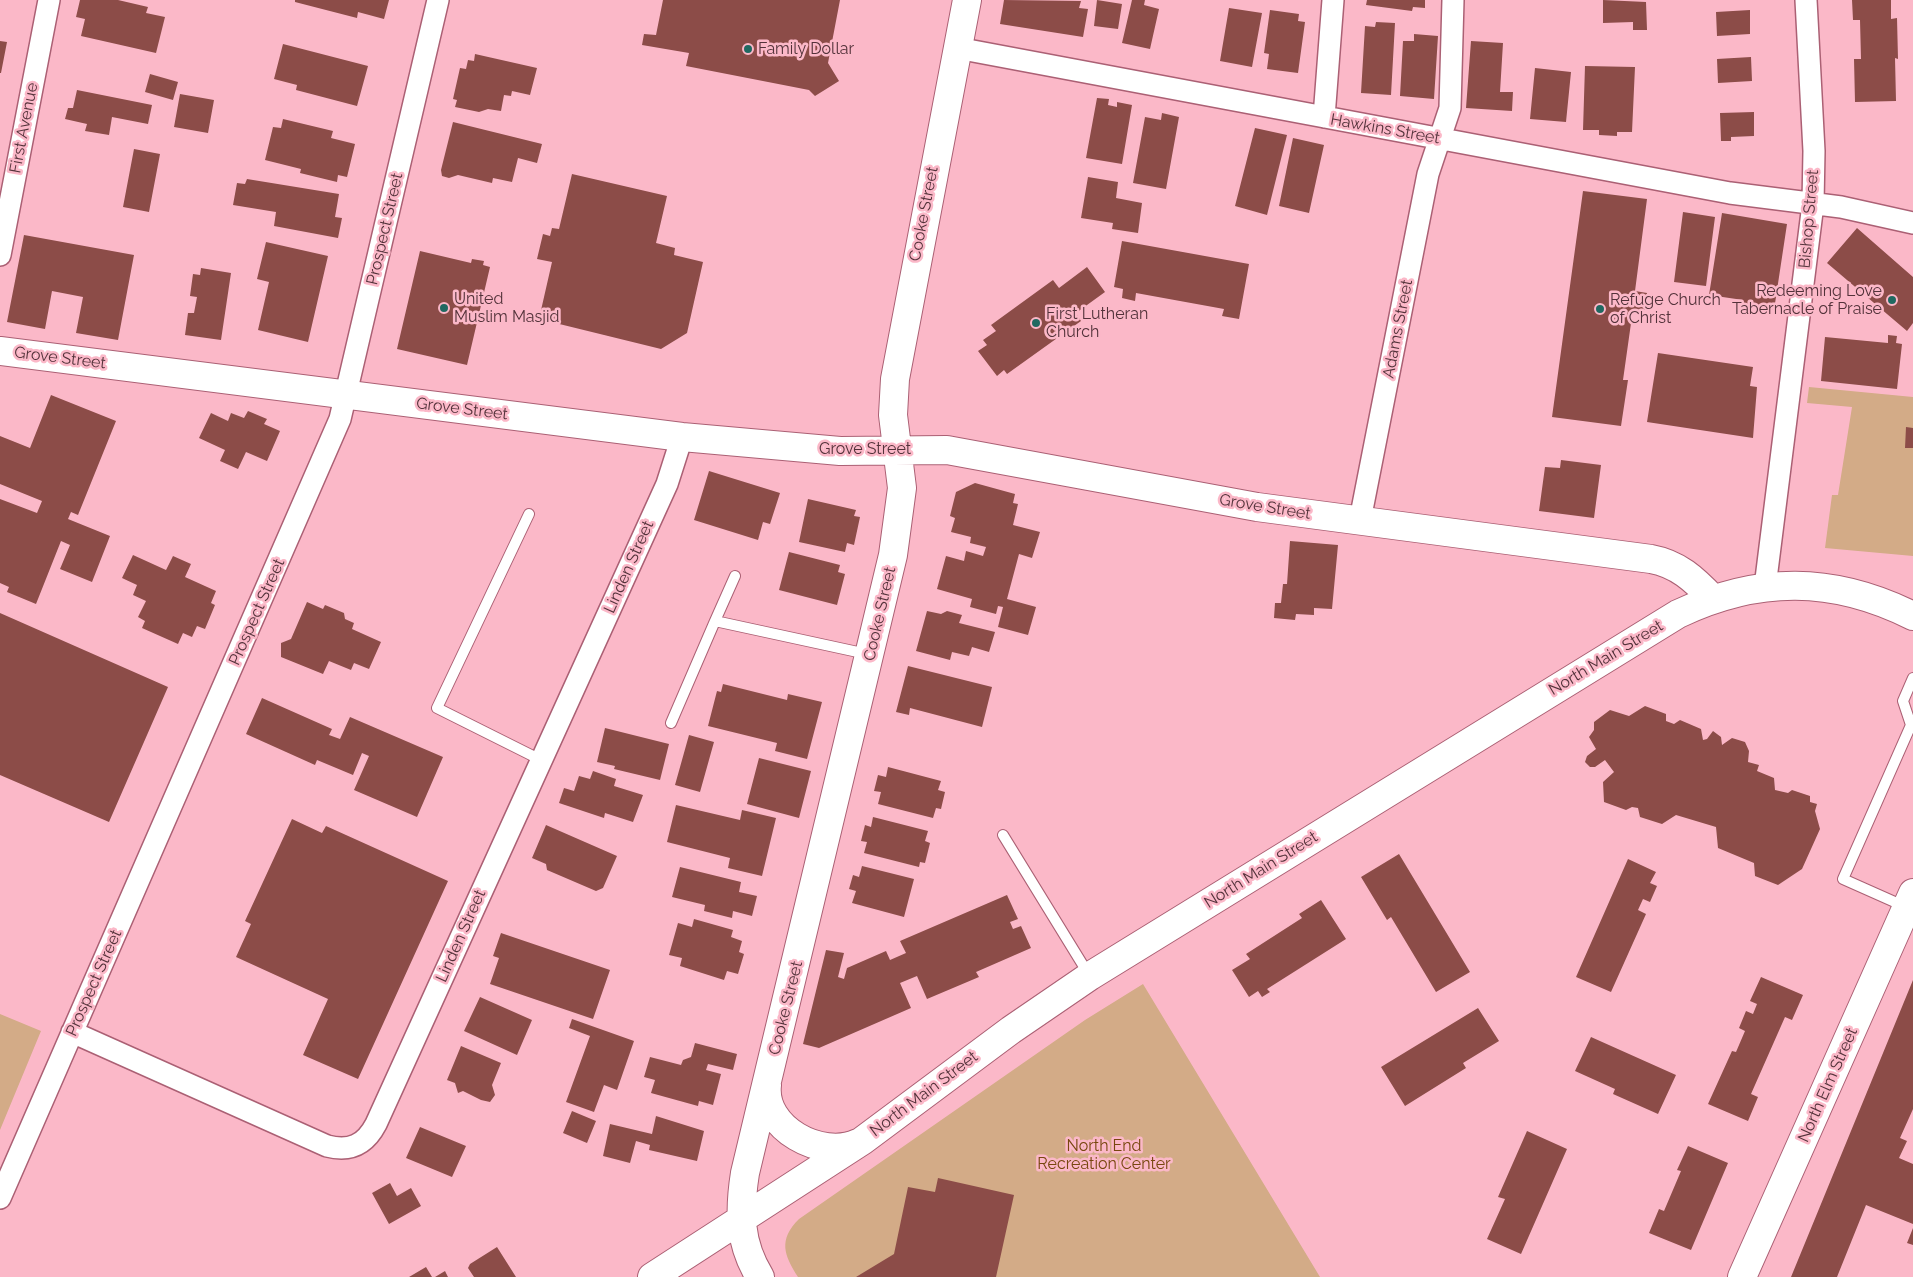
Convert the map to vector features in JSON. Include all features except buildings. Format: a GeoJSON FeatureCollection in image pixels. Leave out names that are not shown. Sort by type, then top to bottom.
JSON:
{"type":"FeatureCollection","features":[{"type":"Feature","properties":{"kind":"main road","name":"Cooke Street"},"geometry":{"type":"LineString","coordinates":[[760,1277],[745,1247],[740,1221],[745,1173],[871,655],[893,555],[902,498],[902,480],[893,414],[894,379],[967,0]]}},
{"type":"Feature","properties":{"kind":"main road","name":"Grove Street"},"geometry":{"type":"LineString","coordinates":[[0,351],[682,437],[840,451],[935,450],[968,454],[1257,507],[1661,561],[1684,571],[1713,599]]}},
{"type":"Feature","properties":{"kind":"main road","name":"North Main Street"},"geometry":{"type":"LineString","coordinates":[[652,1277],[862,1141],[1011,1030],[1090,976],[1658,625],[1713,599],[1744,590],[1796,585],[1832,589],[1875,600],[1913,616]]}},
{"type":"Feature","properties":{"kind":"main road","name":"North Elm Street"},"geometry":{"type":"LineString","coordinates":[[1742,1277],[1910,900]]}},
{"type":"Feature","properties":{"kind":"main road"},"geometry":{"type":"LineString","coordinates":[[768,1077],[766,1092],[770,1107],[778,1121],[790,1131],[808,1141],[828,1147],[846,1147],[862,1141]]}},
{"type":"Feature","properties":{"kind":"street","name":"First Avenue"},"geometry":{"type":"LineString","coordinates":[[0,255],[49,0]]}},
{"type":"Feature","properties":{"kind":"street","name":"Prospect Street"},"geometry":{"type":"LineString","coordinates":[[0,1198],[330,445],[346,394],[438,0]]}},
{"type":"Feature","properties":{"kind":"street"},"geometry":{"type":"LineString","coordinates":[[1324,117],[1333,0]]}},
{"type":"Feature","properties":{"kind":"street","name":"Adams Street"},"geometry":{"type":"LineString","coordinates":[[1360,520],[1428,174],[1448,117],[1453,0]]}},
{"type":"Feature","properties":{"kind":"street","name":"Bishop Street"},"geometry":{"type":"LineString","coordinates":[[1765,587],[1813,204],[1814,150],[1806,0]]}},
{"type":"Feature","properties":{"kind":"street","name":"Hawkins Street"},"geometry":{"type":"LineString","coordinates":[[957,48],[1730,193],[1841,208],[1913,223]]}},
{"type":"Feature","properties":{"kind":"street","name":"Linden Street"},"geometry":{"type":"LineString","coordinates":[[72,1032],[327,1146],[338,1149],[357,1146],[371,1133],[666,484],[682,437]]}},
{"type":"Feature","properties":{"kind":"lane"},"geometry":{"type":"LineString","coordinates":[[529,514],[437,708],[541,760]]}},
{"type":"Feature","properties":{"kind":"lane"},"geometry":{"type":"LineString","coordinates":[[671,723],[735,576]]}},
{"type":"Feature","properties":{"kind":"lane"},"geometry":{"type":"LineString","coordinates":[[715,621],[871,655]]}},
{"type":"Feature","properties":{"kind":"lane"},"geometry":{"type":"LineString","coordinates":[[1910,900],[1843,879],[1912,725],[1903,701],[1913,678]]}},
{"type":"Feature","properties":{"kind":"lane"},"geometry":{"type":"LineString","coordinates":[[1003,835],[1090,976]]}},
{"type":"Feature","properties":{"kind":"green space"},"geometry":{"type":"Polygon","coordinates":[[[1809,387],[1913,397],[1913,556],[1825,548],[1832,495],[1838,495],[1852,407],[1807,403],[1809,387]]]}},
{"type":"Feature","properties":{"kind":"green space","name":"North End Recreation Center"},"geometry":{"type":"Polygon","coordinates":[[[1143,984],[1320,1277],[798,1277],[789,1262],[785,1248],[788,1234],[799,1219],[1085,1020],[1143,984]]]}},
{"type":"Feature","properties":{"kind":"green space"},"geometry":{"type":"Polygon","coordinates":[[[0,1014],[41,1031],[0,1130],[0,1014]]]}},
{"type":"Feature","properties":{"kind":"place","name":"Family Dollar"},"geometry":{"type":"Point","coordinates":[748,49]}},
{"type":"Feature","properties":{"kind":"place","name":"Redeeming Love Tabernacle of Praise"},"geometry":{"type":"Point","coordinates":[1892,300]}},
{"type":"Feature","properties":{"kind":"place","name":"United Muslim Masjid"},"geometry":{"type":"Point","coordinates":[444,308]}},
{"type":"Feature","properties":{"kind":"place","name":"Refuge Church of Christ"},"geometry":{"type":"Point","coordinates":[1600,309]}},
{"type":"Feature","properties":{"kind":"place","name":"First Lutheran Church"},"geometry":{"type":"Point","coordinates":[1036,323]}}]}
